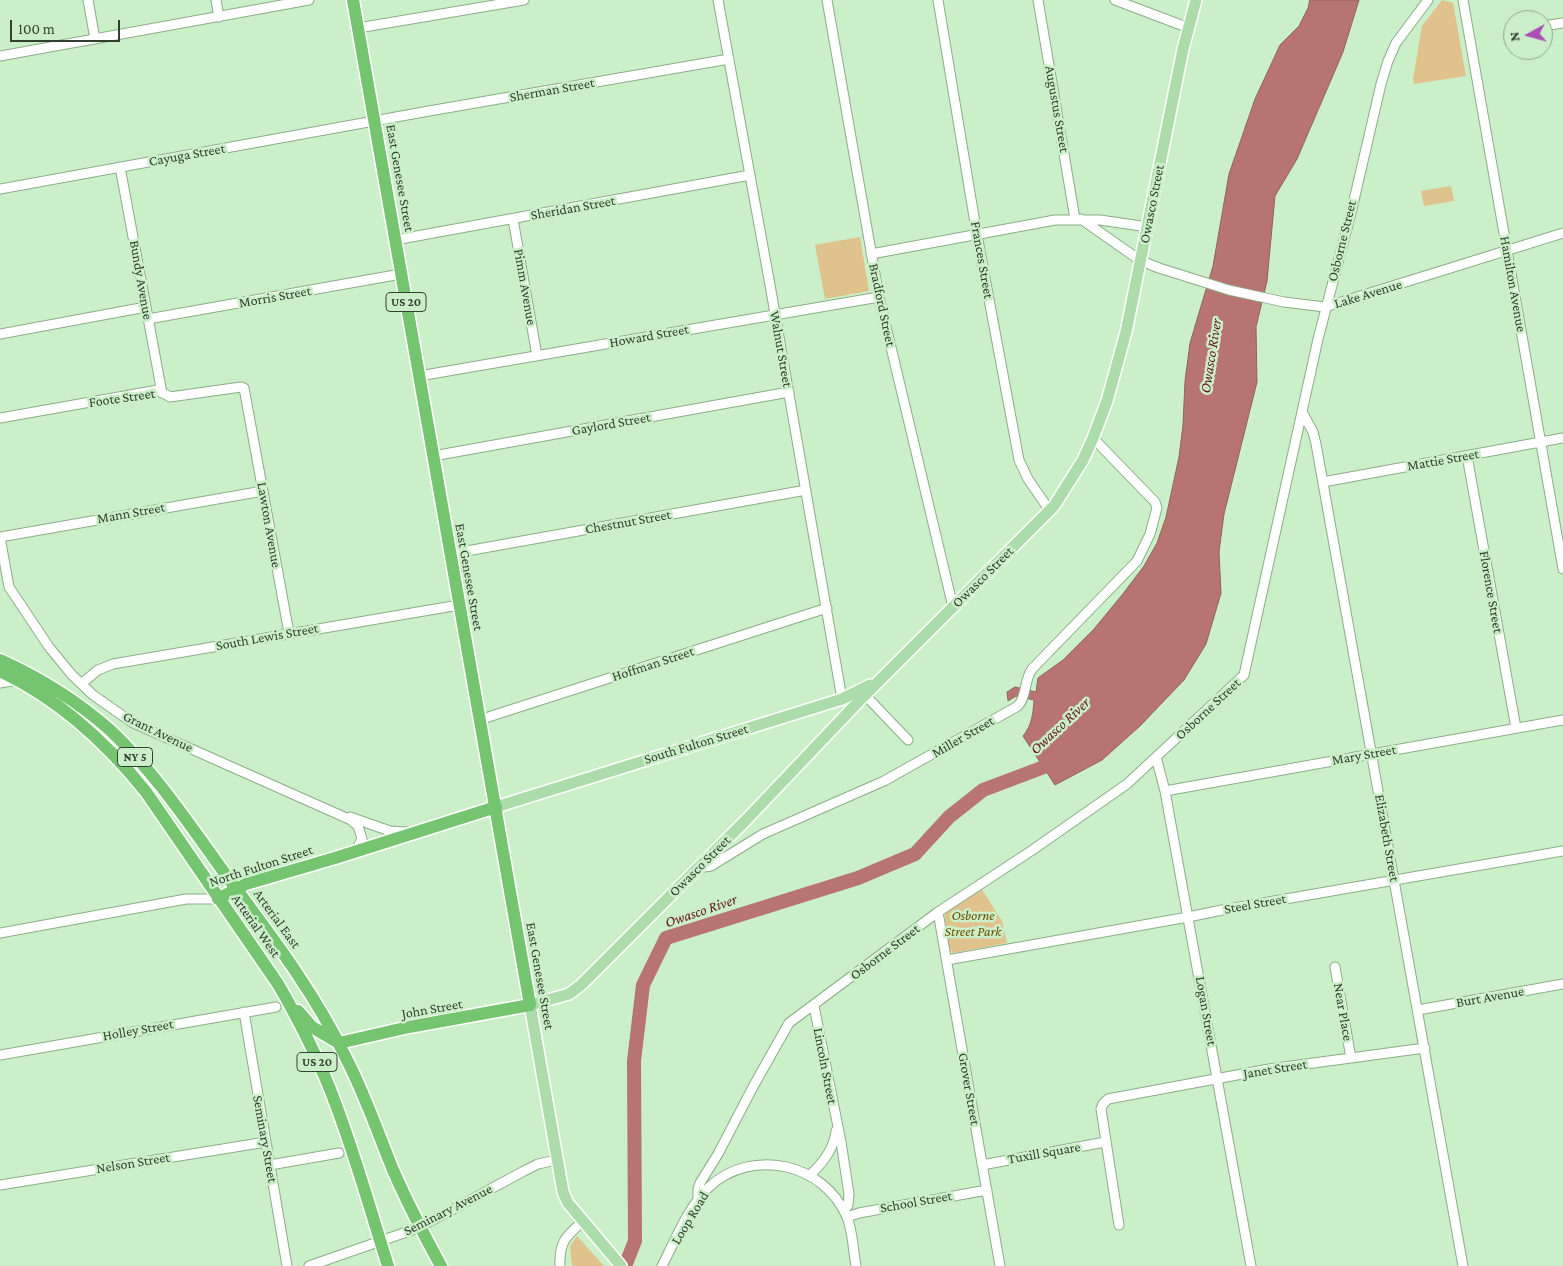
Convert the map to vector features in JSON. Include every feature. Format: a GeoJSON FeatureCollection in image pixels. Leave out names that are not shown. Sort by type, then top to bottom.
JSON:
{"type":"FeatureCollection","features":[{"type":"Feature","properties":{"kind":"highway","name":"East Genesee Street"},"geometry":{"type":"LineString","coordinates":[[353,0],[530,1006]]}},
{"type":"Feature","properties":{"kind":"highway","name":"Arterial East"},"geometry":{"type":"LineString","coordinates":[[0,660],[50,686],[72,700],[110,731],[147,770],[237,889],[301,979],[338,1043],[369,1110],[394,1172],[441,1266]]}},
{"type":"Feature","properties":{"kind":"highway","name":"Arterial West"},"geometry":{"type":"LineString","coordinates":[[0,671],[18,680],[64,710],[110,750],[146,792],[244,934],[289,1004],[324,1075],[336,1104],[388,1266]]}},
{"type":"Feature","properties":{"kind":"highway","name":"North Fulton Street"},"geometry":{"type":"LineString","coordinates":[[218,898],[246,884],[355,852],[496,807]]}},
{"type":"Feature","properties":{"kind":"highway"},"geometry":{"type":"LineString","coordinates":[[289,1004],[298,1010],[312,1027],[338,1043]]}},
{"type":"Feature","properties":{"kind":"highway","name":"John Street"},"geometry":{"type":"LineString","coordinates":[[338,1043],[530,1006]]}},
{"type":"Feature","properties":{"kind":"main road","name":"Owasco Street"},"geometry":{"type":"LineString","coordinates":[[530,1006],[569,994],[581,986],[865,695],[1050,511],[1083,460],[1107,401],[1120,358],[1188,28],[1196,0]]}},
{"type":"Feature","properties":{"kind":"main road","name":"South Fulton Street"},"geometry":{"type":"LineString","coordinates":[[496,807],[842,699],[858,692],[892,669]]}},
{"type":"Feature","properties":{"kind":"main road"},"geometry":{"type":"LineString","coordinates":[[842,699],[851,710]]}},
{"type":"Feature","properties":{"kind":"main road","name":"East Genesee Street"},"geometry":{"type":"LineString","coordinates":[[530,1006],[563,1192],[568,1203],[621,1266]]}},
{"type":"Feature","properties":{"kind":"street"},"geometry":{"type":"LineString","coordinates":[[88,0],[95,39]]}},
{"type":"Feature","properties":{"kind":"street"},"geometry":{"type":"LineString","coordinates":[[216,0],[219,17]]}},
{"type":"Feature","properties":{"kind":"street"},"geometry":{"type":"LineString","coordinates":[[0,56],[309,0]]}},
{"type":"Feature","properties":{"kind":"street"},"geometry":{"type":"LineString","coordinates":[[358,28],[524,0]]}},
{"type":"Feature","properties":{"kind":"street","name":"Walnut Street"},"geometry":{"type":"LineString","coordinates":[[718,0],[842,699]]}},
{"type":"Feature","properties":{"kind":"street","name":"Bradford Street"},"geometry":{"type":"LineString","coordinates":[[827,0],[879,296],[953,607]]}},
{"type":"Feature","properties":{"kind":"street","name":"Frances Street"},"geometry":{"type":"LineString","coordinates":[[938,0],[1019,460],[1028,478],[1050,511]]}},
{"type":"Feature","properties":{"kind":"street","name":"Augustus Street"},"geometry":{"type":"LineString","coordinates":[[1038,0],[1078,219]]}},
{"type":"Feature","properties":{"kind":"street"},"geometry":{"type":"LineString","coordinates":[[1115,0],[1188,28]]}},
{"type":"Feature","properties":{"kind":"street","name":"Osborne Street"},"geometry":{"type":"LineString","coordinates":[[698,1199],[700,1183],[718,1154],[787,1026],[938,912],[1102,803],[1127,784],[1244,675],[1325,307],[1388,61],[1400,37],[1428,0]]}},
{"type":"Feature","properties":{"kind":"street","name":"Hamilton Avenue"},"geometry":{"type":"LineString","coordinates":[[1463,0],[1563,569]]}},
{"type":"Feature","properties":{"kind":"street","name":"Sherman Street"},"geometry":{"type":"LineString","coordinates":[[374,121],[729,59]]}},
{"type":"Feature","properties":{"kind":"street","name":"Cayuga Street"},"geometry":{"type":"LineString","coordinates":[[0,189],[374,121]]}},
{"type":"Feature","properties":{"kind":"street","name":"Bundy Avenue"},"geometry":{"type":"LineString","coordinates":[[120,166],[162,393]]}},
{"type":"Feature","properties":{"kind":"street","name":"Sheridan Street"},"geometry":{"type":"LineString","coordinates":[[395,240],[750,175]]}},
{"type":"Feature","properties":{"kind":"street","name":"Pimm Avenue"},"geometry":{"type":"LineString","coordinates":[[513,218],[537,356]]}},
{"type":"Feature","properties":{"kind":"street","name":"Lake Avenue"},"geometry":{"type":"LineString","coordinates":[[1078,219],[1141,261],[1188,278],[1229,290],[1284,302],[1325,307],[1563,233]]}},
{"type":"Feature","properties":{"kind":"street"},"geometry":{"type":"LineString","coordinates":[[871,254],[1055,220],[1100,220],[1148,227]]}},
{"type":"Feature","properties":{"kind":"street","name":"Morris Street"},"geometry":{"type":"LineString","coordinates":[[148,319],[401,274]]}},
{"type":"Feature","properties":{"kind":"street","name":"Howard Street"},"geometry":{"type":"LineString","coordinates":[[419,376],[879,296]]}},
{"type":"Feature","properties":{"kind":"street"},"geometry":{"type":"LineString","coordinates":[[0,334],[146,307]]}},
{"type":"Feature","properties":{"kind":"street","name":"Foote Street"},"geometry":{"type":"LineString","coordinates":[[0,418],[158,390],[170,397],[241,387],[245,391],[250,416]]}},
{"type":"Feature","properties":{"kind":"street","name":"Gaylord Street"},"geometry":{"type":"LineString","coordinates":[[433,456],[788,392]]}},
{"type":"Feature","properties":{"kind":"street","name":"Elizabeth Street"},"geometry":{"type":"LineString","coordinates":[[1302,412],[1314,438],[1323,482],[1463,1266]]}},
{"type":"Feature","properties":{"kind":"street","name":"Lawton Avenue"},"geometry":{"type":"LineString","coordinates":[[250,416],[289,633]]}},
{"type":"Feature","properties":{"kind":"street","name":"Miller Street"},"geometry":{"type":"LineString","coordinates":[[697,868],[711,866],[763,834],[884,781],[928,758],[1022,702],[1026,683],[1032,669],[1134,565],[1146,544],[1157,508],[1155,502],[1093,438]]}},
{"type":"Feature","properties":{"kind":"street","name":"Mattie Street"},"geometry":{"type":"LineString","coordinates":[[1323,482],[1563,438]]}},
{"type":"Feature","properties":{"kind":"street","name":"Florence Street"},"geometry":{"type":"LineString","coordinates":[[1467,456],[1516,728]]}},
{"type":"Feature","properties":{"kind":"street","name":"Chestnut Street"},"geometry":{"type":"LineString","coordinates":[[450,554],[806,490]]}},
{"type":"Feature","properties":{"kind":"street","name":"Mann Street"},"geometry":{"type":"LineString","coordinates":[[0,537],[263,491]]}},
{"type":"Feature","properties":{"kind":"street","name":"Grant Avenue"},"geometry":{"type":"LineString","coordinates":[[0,537],[9,587],[49,647],[81,684],[107,706],[133,723],[343,815]]}},
{"type":"Feature","properties":{"kind":"street"},"geometry":{"type":"LineString","coordinates":[[0,574],[9,587]]}},
{"type":"Feature","properties":{"kind":"street","name":"South Lewis Street"},"geometry":{"type":"LineString","coordinates":[[81,684],[98,670],[113,664],[459,605]]}},
{"type":"Feature","properties":{"kind":"street","name":"Hoffman Street"},"geometry":{"type":"LineString","coordinates":[[479,720],[827,608]]}},
{"type":"Feature","properties":{"kind":"street"},"geometry":{"type":"LineString","coordinates":[[0,683],[18,680]]}},
{"type":"Feature","properties":{"kind":"street"},"geometry":{"type":"LineString","coordinates":[[865,695],[908,740]]}},
{"type":"Feature","properties":{"kind":"street","name":"Mary Street"},"geometry":{"type":"LineString","coordinates":[[1166,791],[1563,720]]}},
{"type":"Feature","properties":{"kind":"street","name":"Logan Street"},"geometry":{"type":"LineString","coordinates":[[1156,757],[1166,791],[1251,1266]]}},
{"type":"Feature","properties":{"kind":"street"},"geometry":{"type":"LineString","coordinates":[[343,815],[390,832],[419,831]]}},
{"type":"Feature","properties":{"kind":"street"},"geometry":{"type":"LineString","coordinates":[[343,815],[358,826],[361,833],[362,840],[355,852]]}},
{"type":"Feature","properties":{"kind":"street","name":"Steel Street"},"geometry":{"type":"LineString","coordinates":[[946,960],[1563,851]]}},
{"type":"Feature","properties":{"kind":"street","name":"North Fulton Street"},"geometry":{"type":"LineString","coordinates":[[0,933],[186,899],[218,898]]}},
{"type":"Feature","properties":{"kind":"street","name":"Grover Street"},"geometry":{"type":"LineString","coordinates":[[938,912],[1000,1266]]}},
{"type":"Feature","properties":{"kind":"street","name":"Near Place"},"geometry":{"type":"LineString","coordinates":[[1334,966],[1351,1058]]}},
{"type":"Feature","properties":{"kind":"street","name":"Burt Avenue"},"geometry":{"type":"LineString","coordinates":[[1418,1010],[1563,984]]}},
{"type":"Feature","properties":{"kind":"street","name":"Lincoln Street"},"geometry":{"type":"LineString","coordinates":[[814,1006],[849,1194],[845,1214]]}},
{"type":"Feature","properties":{"kind":"street","name":"Holley Street"},"geometry":{"type":"LineString","coordinates":[[0,1055],[276,1007]]}},
{"type":"Feature","properties":{"kind":"street","name":"Seminary Street"},"geometry":{"type":"LineString","coordinates":[[244,1012],[288,1266]]}},
{"type":"Feature","properties":{"kind":"street","name":"Janet Street"},"geometry":{"type":"LineString","coordinates":[[1105,1142],[1101,1106],[1108,1099],[1218,1078],[1425,1048]]}},
{"type":"Feature","properties":{"kind":"street","name":"Lincoln Street"},"geometry":{"type":"LineString","coordinates":[[837,1126],[836,1137],[828,1155],[810,1174],[828,1190],[845,1214],[856,1266]]}},
{"type":"Feature","properties":{"kind":"street","name":"Nelson Street"},"geometry":{"type":"LineString","coordinates":[[0,1184],[266,1142]]}},
{"type":"Feature","properties":{"kind":"street"},"geometry":{"type":"LineString","coordinates":[[1105,1142],[1114,1185],[1119,1225]]}},
{"type":"Feature","properties":{"kind":"street","name":"Tuxill Square"},"geometry":{"type":"LineString","coordinates":[[982,1165],[1105,1142]]}},
{"type":"Feature","properties":{"kind":"street"},"geometry":{"type":"LineString","coordinates":[[270,1166],[339,1153]]}},
{"type":"Feature","properties":{"kind":"street","name":"Seminary Avenue"},"geometry":{"type":"LineString","coordinates":[[309,1266],[420,1226],[538,1164],[556,1160]]}},
{"type":"Feature","properties":{"kind":"street","name":"Loop Road"},"geometry":{"type":"LineString","coordinates":[[662,1266],[698,1199],[721,1177],[752,1165],[769,1164],[783,1165],[810,1174]]}},
{"type":"Feature","properties":{"kind":"street","name":"School Street"},"geometry":{"type":"LineString","coordinates":[[845,1214],[987,1190]]}},
{"type":"Feature","properties":{"kind":"street"},"geometry":{"type":"LineString","coordinates":[[560,1266],[562,1242],[583,1221]]}},
{"type":"Feature","properties":{"kind":"green space"},"geometry":{"type":"Polygon","coordinates":[[[1442,0],[1453,3],[1466,76],[1414,84],[1413,79],[1422,26],[1442,0]]]}},
{"type":"Feature","properties":{"kind":"green space"},"geometry":{"type":"Polygon","coordinates":[[[1451,186],[1454,201],[1424,206],[1421,191],[1451,186]]]}},
{"type":"Feature","properties":{"kind":"green space"},"geometry":{"type":"Polygon","coordinates":[[[860,237],[869,291],[825,299],[815,245],[860,237]]]}},
{"type":"Feature","properties":{"kind":"green space","name":"Osborne Street Park"},"geometry":{"type":"Polygon","coordinates":[[[981,888],[1002,921],[1007,943],[953,953],[949,949],[945,913],[981,888]]]}},
{"type":"Feature","properties":{"kind":"green space"},"geometry":{"type":"Polygon","coordinates":[[[577,1236],[604,1266],[572,1266],[570,1246],[577,1236]]]}},
{"type":"Feature","properties":{"kind":"water"},"geometry":{"type":"Polygon","coordinates":[[[1310,0],[1359,0],[1343,52],[1297,159],[1275,196],[1267,281],[1256,327],[1257,382],[1224,514],[1219,552],[1221,593],[1206,644],[1184,680],[1140,726],[1102,760],[1055,785],[1023,736],[1032,719],[1034,700],[1016,696],[1008,701],[1007,692],[1015,687],[1036,692],[1038,678],[1063,660],[1094,629],[1144,566],[1157,543],[1166,517],[1179,457],[1190,343],[1213,266],[1229,174],[1255,99],[1280,45],[1299,26],[1310,0]]]}},
{"type":"Feature","properties":{"kind":"waterway","name":"Owasco River"},"geometry":{"type":"LineString","coordinates":[[625,1266],[635,1241],[634,1061],[643,985],[666,938],[858,878],[915,854],[949,817],[983,790],[1044,767],[1057,754]]}}]}
